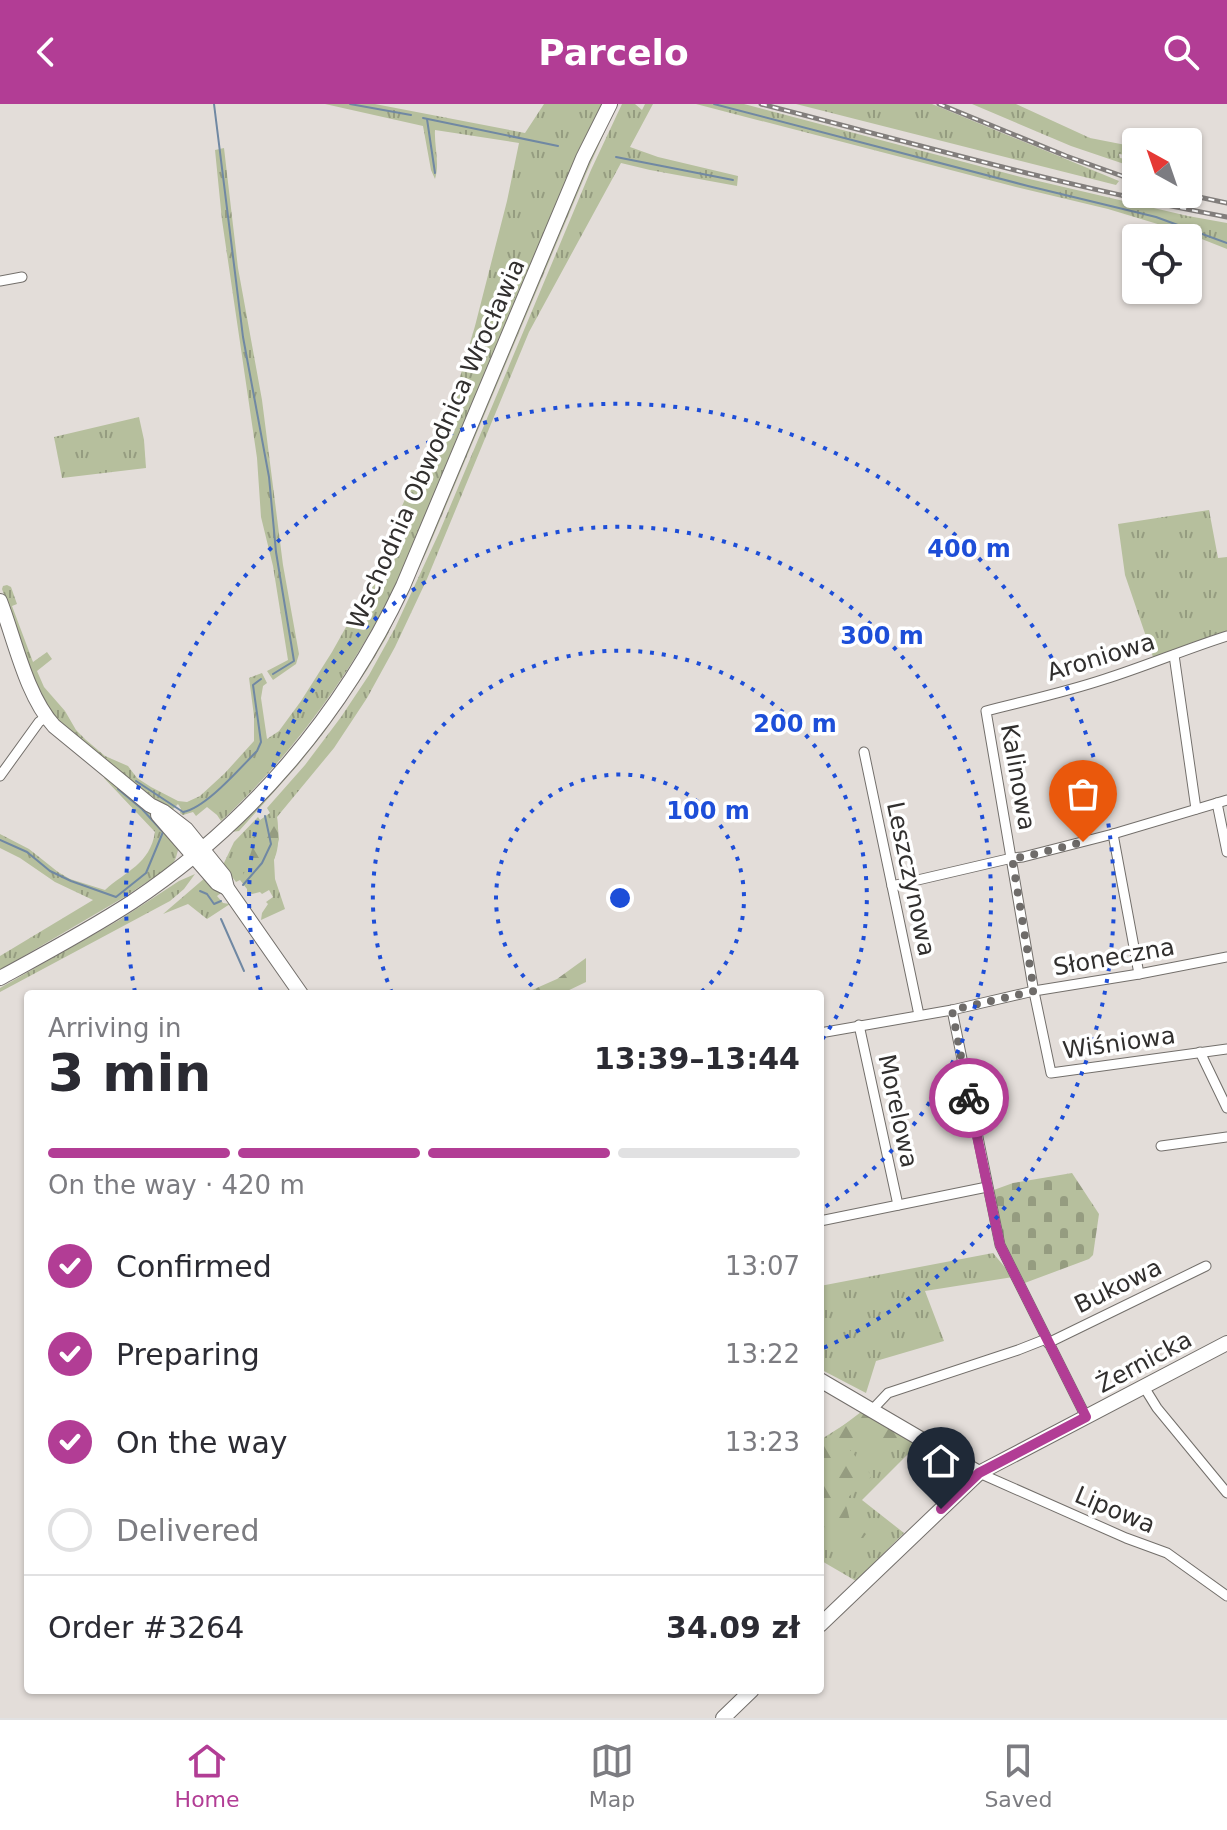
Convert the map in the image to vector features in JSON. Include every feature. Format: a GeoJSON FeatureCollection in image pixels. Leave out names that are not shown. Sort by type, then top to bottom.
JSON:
{"type":"FeatureCollection","features":[{"type":"Feature","properties":{"kind":"street","name":"Wschodnia Obwodnica Wrocławia"},"geometry":{"type":"LineString","coordinates":[[0,978],[108,917],[198,852],[267,789],[350,683],[382,628],[414,560],[583,158],[610,104]]}},
{"type":"Feature","properties":{"kind":"street"},"geometry":{"type":"LineString","coordinates":[[0,281],[22,277]]}},
{"type":"Feature","properties":{"kind":"street"},"geometry":{"type":"LineString","coordinates":[[0,601],[33,693],[46,717],[150,805],[224,876],[227,888],[298,990]]}},
{"type":"Feature","properties":{"kind":"street","name":"Aroniowa"},"geometry":{"type":"LineString","coordinates":[[986,711],[1103,680],[1227,636]]}},
{"type":"Feature","properties":{"kind":"street"},"geometry":{"type":"LineString","coordinates":[[1174,655],[1196,809]]}},
{"type":"Feature","properties":{"kind":"street","name":"Kalinowa"},"geometry":{"type":"LineString","coordinates":[[986,711],[1034,991]]}},
{"type":"Feature","properties":{"kind":"street"},"geometry":{"type":"LineString","coordinates":[[0,776],[39,722],[46,717]]}},
{"type":"Feature","properties":{"kind":"street","name":"Leszczynowa"},"geometry":{"type":"LineString","coordinates":[[864,752],[919,1015]]}},
{"type":"Feature","properties":{"kind":"street"},"geometry":{"type":"LineString","coordinates":[[892,886],[1023,857],[1222,802],[1227,852]]}},
{"type":"Feature","properties":{"kind":"street"},"geometry":{"type":"LineString","coordinates":[[181,833],[219,834]]}},
{"type":"Feature","properties":{"kind":"street"},"geometry":{"type":"LineString","coordinates":[[170,874],[180,854],[181,833]]}},
{"type":"Feature","properties":{"kind":"street"},"geometry":{"type":"LineString","coordinates":[[1113,834],[1139,974]]}},
{"type":"Feature","properties":{"kind":"street"},"geometry":{"type":"LineString","coordinates":[[198,852],[206,871],[217,883],[227,888]]}},
{"type":"Feature","properties":{"kind":"street"},"geometry":{"type":"LineString","coordinates":[[170,874],[188,870],[206,871]]}},
{"type":"Feature","properties":{"kind":"street","name":"Słoneczna"},"geometry":{"type":"LineString","coordinates":[[824,1032],[1227,957]]}},
{"type":"Feature","properties":{"kind":"street","name":"Wiśniowa"},"geometry":{"type":"LineString","coordinates":[[1034,991],[1051,1073],[1227,1049]]}},
{"type":"Feature","properties":{"kind":"street"},"geometry":{"type":"LineString","coordinates":[[952,1010],[1000,1245],[1086,1417]]}},
{"type":"Feature","properties":{"kind":"street","name":"Morelowa"},"geometry":{"type":"LineString","coordinates":[[859,1025],[898,1205]]}},
{"type":"Feature","properties":{"kind":"street"},"geometry":{"type":"LineString","coordinates":[[1200,1052],[1227,1108]]}},
{"type":"Feature","properties":{"kind":"street"},"geometry":{"type":"LineString","coordinates":[[1161,1146],[1227,1137]]}},
{"type":"Feature","properties":{"kind":"street"},"geometry":{"type":"LineString","coordinates":[[824,1220],[987,1187]]}},
{"type":"Feature","properties":{"kind":"street","name":"Bukowa"},"geometry":{"type":"LineString","coordinates":[[872,1410],[888,1393],[1047,1341],[1206,1266]]}},
{"type":"Feature","properties":{"kind":"street","name":"Żernicka"},"geometry":{"type":"LineString","coordinates":[[824,1621],[979,1473],[1227,1343]]}},
{"type":"Feature","properties":{"kind":"street"},"geometry":{"type":"LineString","coordinates":[[824,1382],[979,1473]]}},
{"type":"Feature","properties":{"kind":"street"},"geometry":{"type":"LineString","coordinates":[[1144,1387],[1157,1408],[1227,1493]]}},
{"type":"Feature","properties":{"kind":"street","name":"Lipowa"},"geometry":{"type":"LineString","coordinates":[[979,1473],[1167,1553],[1227,1596]]}},
{"type":"Feature","properties":{"kind":"street"},"geometry":{"type":"LineString","coordinates":[[723,1718],[748,1694]]}},
{"type":"Feature","properties":{"kind":"green space"},"geometry":{"type":"Polygon","coordinates":[[[325,104],[375,104],[525,133],[544,104],[604,104],[420,534],[366,639],[311,722],[245,798],[221,821],[207,807],[196,816],[193,812],[183,815],[178,804],[171,811],[64,729],[42,703],[2,589],[7,585],[11,587],[17,604],[12,606],[33,662],[47,652],[52,659],[37,671],[44,687],[65,711],[76,730],[105,756],[128,766],[137,778],[178,801],[187,802],[200,796],[254,741],[249,678],[262,673],[267,683],[263,686],[261,698],[267,739],[279,731],[301,701],[360,602],[427,449],[455,394],[507,201],[519,143],[435,130],[435,179],[423,126],[325,104]]]}},
{"type":"Feature","properties":{"kind":"green space"},"geometry":{"type":"Polygon","coordinates":[[[617,104],[427,551],[386,638],[367,670],[325,731],[298,765],[239,831],[231,832],[305,755],[341,707],[384,638],[576,190],[617,104]]]}},
{"type":"Feature","properties":{"kind":"green space"},"geometry":{"type":"Polygon","coordinates":[[[622,104],[635,104],[642,110],[645,104],[653,104],[630,147],[738,176],[737,186],[621,163],[529,332],[427,579],[395,647],[334,748],[277,817],[279,839],[274,860],[275,879],[285,909],[261,920],[268,904],[266,902],[273,897],[269,890],[262,894],[247,892],[240,880],[236,882],[223,865],[234,842],[258,817],[260,820],[270,813],[267,808],[341,717],[395,628],[439,533],[591,170],[622,104]]]}},
{"type":"Feature","properties":{"kind":"green space"},"geometry":{"type":"Polygon","coordinates":[[[696,104],[744,104],[1122,201],[1122,208],[1154,208],[1227,223],[1227,249],[1202,239],[1202,224],[1158,224],[696,104]]]}},
{"type":"Feature","properties":{"kind":"green space"},"geometry":{"type":"Polygon","coordinates":[[[796,104],[932,104],[1119,181],[1116,185],[796,104]]]}},
{"type":"Feature","properties":{"kind":"green space"},"geometry":{"type":"Polygon","coordinates":[[[972,104],[1016,104],[1090,138],[1122,144],[1122,154],[1119,154],[1122,163],[1071,146],[972,104]]]}},
{"type":"Feature","properties":{"kind":"green space"},"geometry":{"type":"Polygon","coordinates":[[[224,148],[238,268],[262,400],[283,565],[299,654],[296,664],[273,680],[267,671],[288,660],[273,566],[261,517],[257,458],[222,220],[215,150],[224,148]]]}},
{"type":"Feature","properties":{"kind":"green space"},"geometry":{"type":"Polygon","coordinates":[[[139,417],[146,468],[62,478],[54,437],[139,417]]]}},
{"type":"Feature","properties":{"kind":"green space"},"geometry":{"type":"Polygon","coordinates":[[[1209,510],[1218,558],[1227,557],[1227,632],[1153,657],[1125,575],[1118,524],[1209,510]]]}},
{"type":"Feature","properties":{"kind":"green space"},"geometry":{"type":"Polygon","coordinates":[[[107,774],[148,809],[178,844],[174,862],[121,899],[0,970],[0,956],[93,900],[55,882],[0,848],[0,834],[29,849],[70,879],[105,890],[136,866],[148,852],[155,832],[104,778],[107,774]]]}},
{"type":"Feature","properties":{"kind":"green space"},"geometry":{"type":"Polygon","coordinates":[[[277,817],[278,839],[272,864],[249,886],[243,876],[259,828],[262,822],[273,822],[277,817]]]}},
{"type":"Feature","properties":{"kind":"green space"},"geometry":{"type":"Polygon","coordinates":[[[195,874],[170,901],[0,992],[0,988],[195,874]]]}},
{"type":"Feature","properties":{"kind":"green space"},"geometry":{"type":"Polygon","coordinates":[[[206,877],[221,893],[217,896],[223,903],[230,904],[207,919],[188,904],[163,914],[206,877]]]}},
{"type":"Feature","properties":{"kind":"green space"},"geometry":{"type":"Polygon","coordinates":[[[586,958],[586,982],[569,990],[532,990],[557,979],[586,958]]]}},
{"type":"Feature","properties":{"kind":"green space"},"geometry":{"type":"Polygon","coordinates":[[[1072,1173],[1099,1214],[1093,1255],[1022,1284],[1002,1239],[991,1191],[1013,1183],[1072,1173]]]}},
{"type":"Feature","properties":{"kind":"green space"},"geometry":{"type":"Polygon","coordinates":[[[993,1253],[1013,1277],[925,1291],[944,1341],[876,1361],[866,1393],[824,1371],[824,1285],[993,1253]]]}},
{"type":"Feature","properties":{"kind":"green space"},"geometry":{"type":"Polygon","coordinates":[[[861,1412],[925,1447],[897,1449],[851,1442],[850,1450],[872,1476],[845,1500],[850,1521],[866,1534],[861,1541],[846,1546],[824,1527],[824,1440],[861,1412]]]}},
{"type":"Feature","properties":{"kind":"green space"},"geometry":{"type":"Polygon","coordinates":[[[858,1416],[914,1448],[862,1500],[904,1533],[856,1581],[824,1562],[824,1437],[858,1416]]]}},
{"type":"Feature","properties":{"kind":"waterway"},"geometry":{"type":"LineString","coordinates":[[214,104],[243,337],[269,477],[276,552],[294,661],[273,674]]}},
{"type":"Feature","properties":{"kind":"waterway"},"geometry":{"type":"LineString","coordinates":[[350,104],[411,115]]}},
{"type":"Feature","properties":{"kind":"waterway"},"geometry":{"type":"LineString","coordinates":[[714,104],[1156,217],[1227,243]]}},
{"type":"Feature","properties":{"kind":"waterway"},"geometry":{"type":"LineString","coordinates":[[423,118],[558,146]]}},
{"type":"Feature","properties":{"kind":"waterway"},"geometry":{"type":"LineString","coordinates":[[427,119],[435,173]]}},
{"type":"Feature","properties":{"kind":"waterway"},"geometry":{"type":"LineString","coordinates":[[616,157],[733,180]]}},
{"type":"Feature","properties":{"kind":"waterway"},"geometry":{"type":"LineString","coordinates":[[136,781],[183,812],[212,795],[257,751],[261,742],[253,685],[261,679]]}},
{"type":"Feature","properties":{"kind":"waterway"},"geometry":{"type":"LineString","coordinates":[[0,840],[27,852],[50,871],[116,897],[146,873],[163,832],[118,789]]}},
{"type":"Feature","properties":{"kind":"waterway"},"geometry":{"type":"LineString","coordinates":[[243,885],[262,863],[271,844],[265,816]]}},
{"type":"Feature","properties":{"kind":"waterway"},"geometry":{"type":"LineString","coordinates":[[200,891],[207,894],[214,904],[221,901]]}},
{"type":"Feature","properties":{"kind":"waterway"},"geometry":{"type":"LineString","coordinates":[[221,919],[244,971]]}},
{"type":"Feature","properties":{"kind":"railway"},"geometry":{"type":"LineString","coordinates":[[761,104],[1051,179],[1227,217]]}},
{"type":"Feature","properties":{"kind":"railway"},"geometry":{"type":"LineString","coordinates":[[939,104],[1122,176]]}},
{"type":"Feature","properties":{"kind":"railway"},"geometry":{"type":"LineString","coordinates":[[1202,198],[1227,203]]}},
{"type":"Feature","properties":{"kind":"way so far"},"geometry":{"type":"LineString","coordinates":[[969,1098],[952,1010],[1034,991],[1012,858],[1083,842]]}},
{"type":"Feature","properties":{"kind":"route"},"geometry":{"type":"LineString","coordinates":[[941,1509],[979,1473],[1086,1417],[1000,1245],[969,1098]]}}]}
